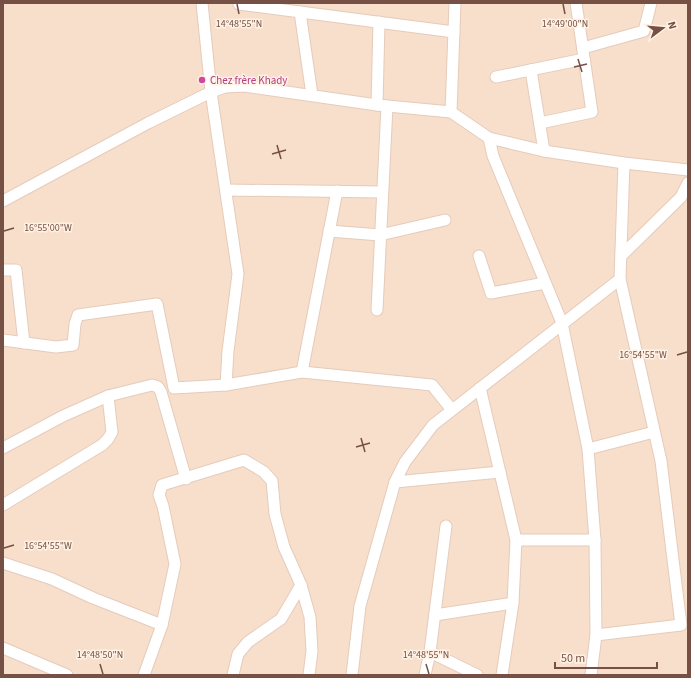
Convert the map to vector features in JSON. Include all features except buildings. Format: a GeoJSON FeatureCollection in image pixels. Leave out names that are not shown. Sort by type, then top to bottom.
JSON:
{"type":"FeatureCollection","features":[{"type":"Feature","properties":{"kind":"street"},"geometry":{"type":"LineString","coordinates":[[202,3],[211,92],[238,274],[228,351],[226,385]]}},
{"type":"Feature","properties":{"kind":"street"},"geometry":{"type":"LineString","coordinates":[[451,112],[455,3]]}},
{"type":"Feature","properties":{"kind":"street"},"geometry":{"type":"LineString","coordinates":[[540,123],[592,112],[576,3]]}},
{"type":"Feature","properties":{"kind":"street"},"geometry":{"type":"LineString","coordinates":[[496,77],[530,70],[584,53],[644,31],[651,3]]}},
{"type":"Feature","properties":{"kind":"street"},"geometry":{"type":"LineString","coordinates":[[239,4],[454,32]]}},
{"type":"Feature","properties":{"kind":"street"},"geometry":{"type":"LineString","coordinates":[[300,12],[312,95]]}},
{"type":"Feature","properties":{"kind":"street"},"geometry":{"type":"LineString","coordinates":[[377,310],[382,192],[382,105],[379,22]]}},
{"type":"Feature","properties":{"kind":"street"},"geometry":{"type":"LineString","coordinates":[[530,70],[544,151]]}},
{"type":"Feature","properties":{"kind":"street"},"geometry":{"type":"LineString","coordinates":[[3,200],[148,123],[211,92],[225,87],[244,86],[382,105],[451,112],[489,138],[544,151],[624,164],[688,170]]}},
{"type":"Feature","properties":{"kind":"street"},"geometry":{"type":"LineString","coordinates":[[489,138],[493,156],[562,323],[588,449],[595,540],[596,634],[591,675]]}},
{"type":"Feature","properties":{"kind":"street"},"geometry":{"type":"LineString","coordinates":[[596,634],[681,625],[661,461],[620,279],[624,164]]}},
{"type":"Feature","properties":{"kind":"street"},"geometry":{"type":"LineString","coordinates":[[621,256],[681,197],[688,182]]}},
{"type":"Feature","properties":{"kind":"street"},"geometry":{"type":"LineString","coordinates":[[226,190],[382,192]]}},
{"type":"Feature","properties":{"kind":"street"},"geometry":{"type":"LineString","coordinates":[[302,372],[336,192]]}},
{"type":"Feature","properties":{"kind":"street"},"geometry":{"type":"LineString","coordinates":[[329,232],[380,235],[445,220]]}},
{"type":"Feature","properties":{"kind":"street"},"geometry":{"type":"LineString","coordinates":[[479,256],[491,293],[545,283]]}},
{"type":"Feature","properties":{"kind":"street"},"geometry":{"type":"LineString","coordinates":[[3,270],[16,270],[24,343]]}},
{"type":"Feature","properties":{"kind":"street"},"geometry":{"type":"LineString","coordinates":[[352,675],[360,606],[395,482],[405,462],[433,425],[620,279]]}},
{"type":"Feature","properties":{"kind":"street"},"geometry":{"type":"LineString","coordinates":[[3,340],[56,347],[73,345],[75,324],[78,316],[157,304],[174,388],[226,385],[302,372],[432,385],[452,410]]}},
{"type":"Feature","properties":{"kind":"street"},"geometry":{"type":"LineString","coordinates":[[3,448],[63,416],[108,396],[152,385],[158,387],[162,392],[186,479]]}},
{"type":"Feature","properties":{"kind":"street"},"geometry":{"type":"LineString","coordinates":[[480,388],[516,540],[513,602],[502,675]]}},
{"type":"Feature","properties":{"kind":"street"},"geometry":{"type":"LineString","coordinates":[[3,505],[102,445],[108,439],[112,432],[108,396]]}},
{"type":"Feature","properties":{"kind":"street"},"geometry":{"type":"LineString","coordinates":[[588,449],[654,432]]}},
{"type":"Feature","properties":{"kind":"street"},"geometry":{"type":"LineString","coordinates":[[144,675],[162,625],[175,564],[159,495],[162,485],[186,479],[196,474],[244,460],[264,472],[272,481],[275,514],[284,547],[301,585],[310,617],[312,651],[309,675]]}},
{"type":"Feature","properties":{"kind":"street"},"geometry":{"type":"LineString","coordinates":[[395,482],[500,472]]}},
{"type":"Feature","properties":{"kind":"street"},"geometry":{"type":"LineString","coordinates":[[425,675],[430,652],[446,526]]}},
{"type":"Feature","properties":{"kind":"street"},"geometry":{"type":"LineString","coordinates":[[516,540],[595,540]]}},
{"type":"Feature","properties":{"kind":"street"},"geometry":{"type":"LineString","coordinates":[[3,563],[52,579],[93,598],[162,625]]}},
{"type":"Feature","properties":{"kind":"street"},"geometry":{"type":"LineString","coordinates":[[233,675],[238,654],[248,642],[281,619],[301,585]]}},
{"type":"Feature","properties":{"kind":"street"},"geometry":{"type":"LineString","coordinates":[[434,615],[513,602]]}},
{"type":"Feature","properties":{"kind":"street"},"geometry":{"type":"LineString","coordinates":[[3,648],[67,675]]}},
{"type":"Feature","properties":{"kind":"street"},"geometry":{"type":"LineString","coordinates":[[430,652],[477,675]]}},
{"type":"Feature","properties":{"kind":"shaded area"},"geometry":{"type":"Polygon","coordinates":[[[3,3],[688,3],[688,675],[3,675],[3,3]]]}},
{"type":"Feature","properties":{"kind":"place","name":"Chez frère Khady"},"geometry":{"type":"Point","coordinates":[202,80]}}]}
